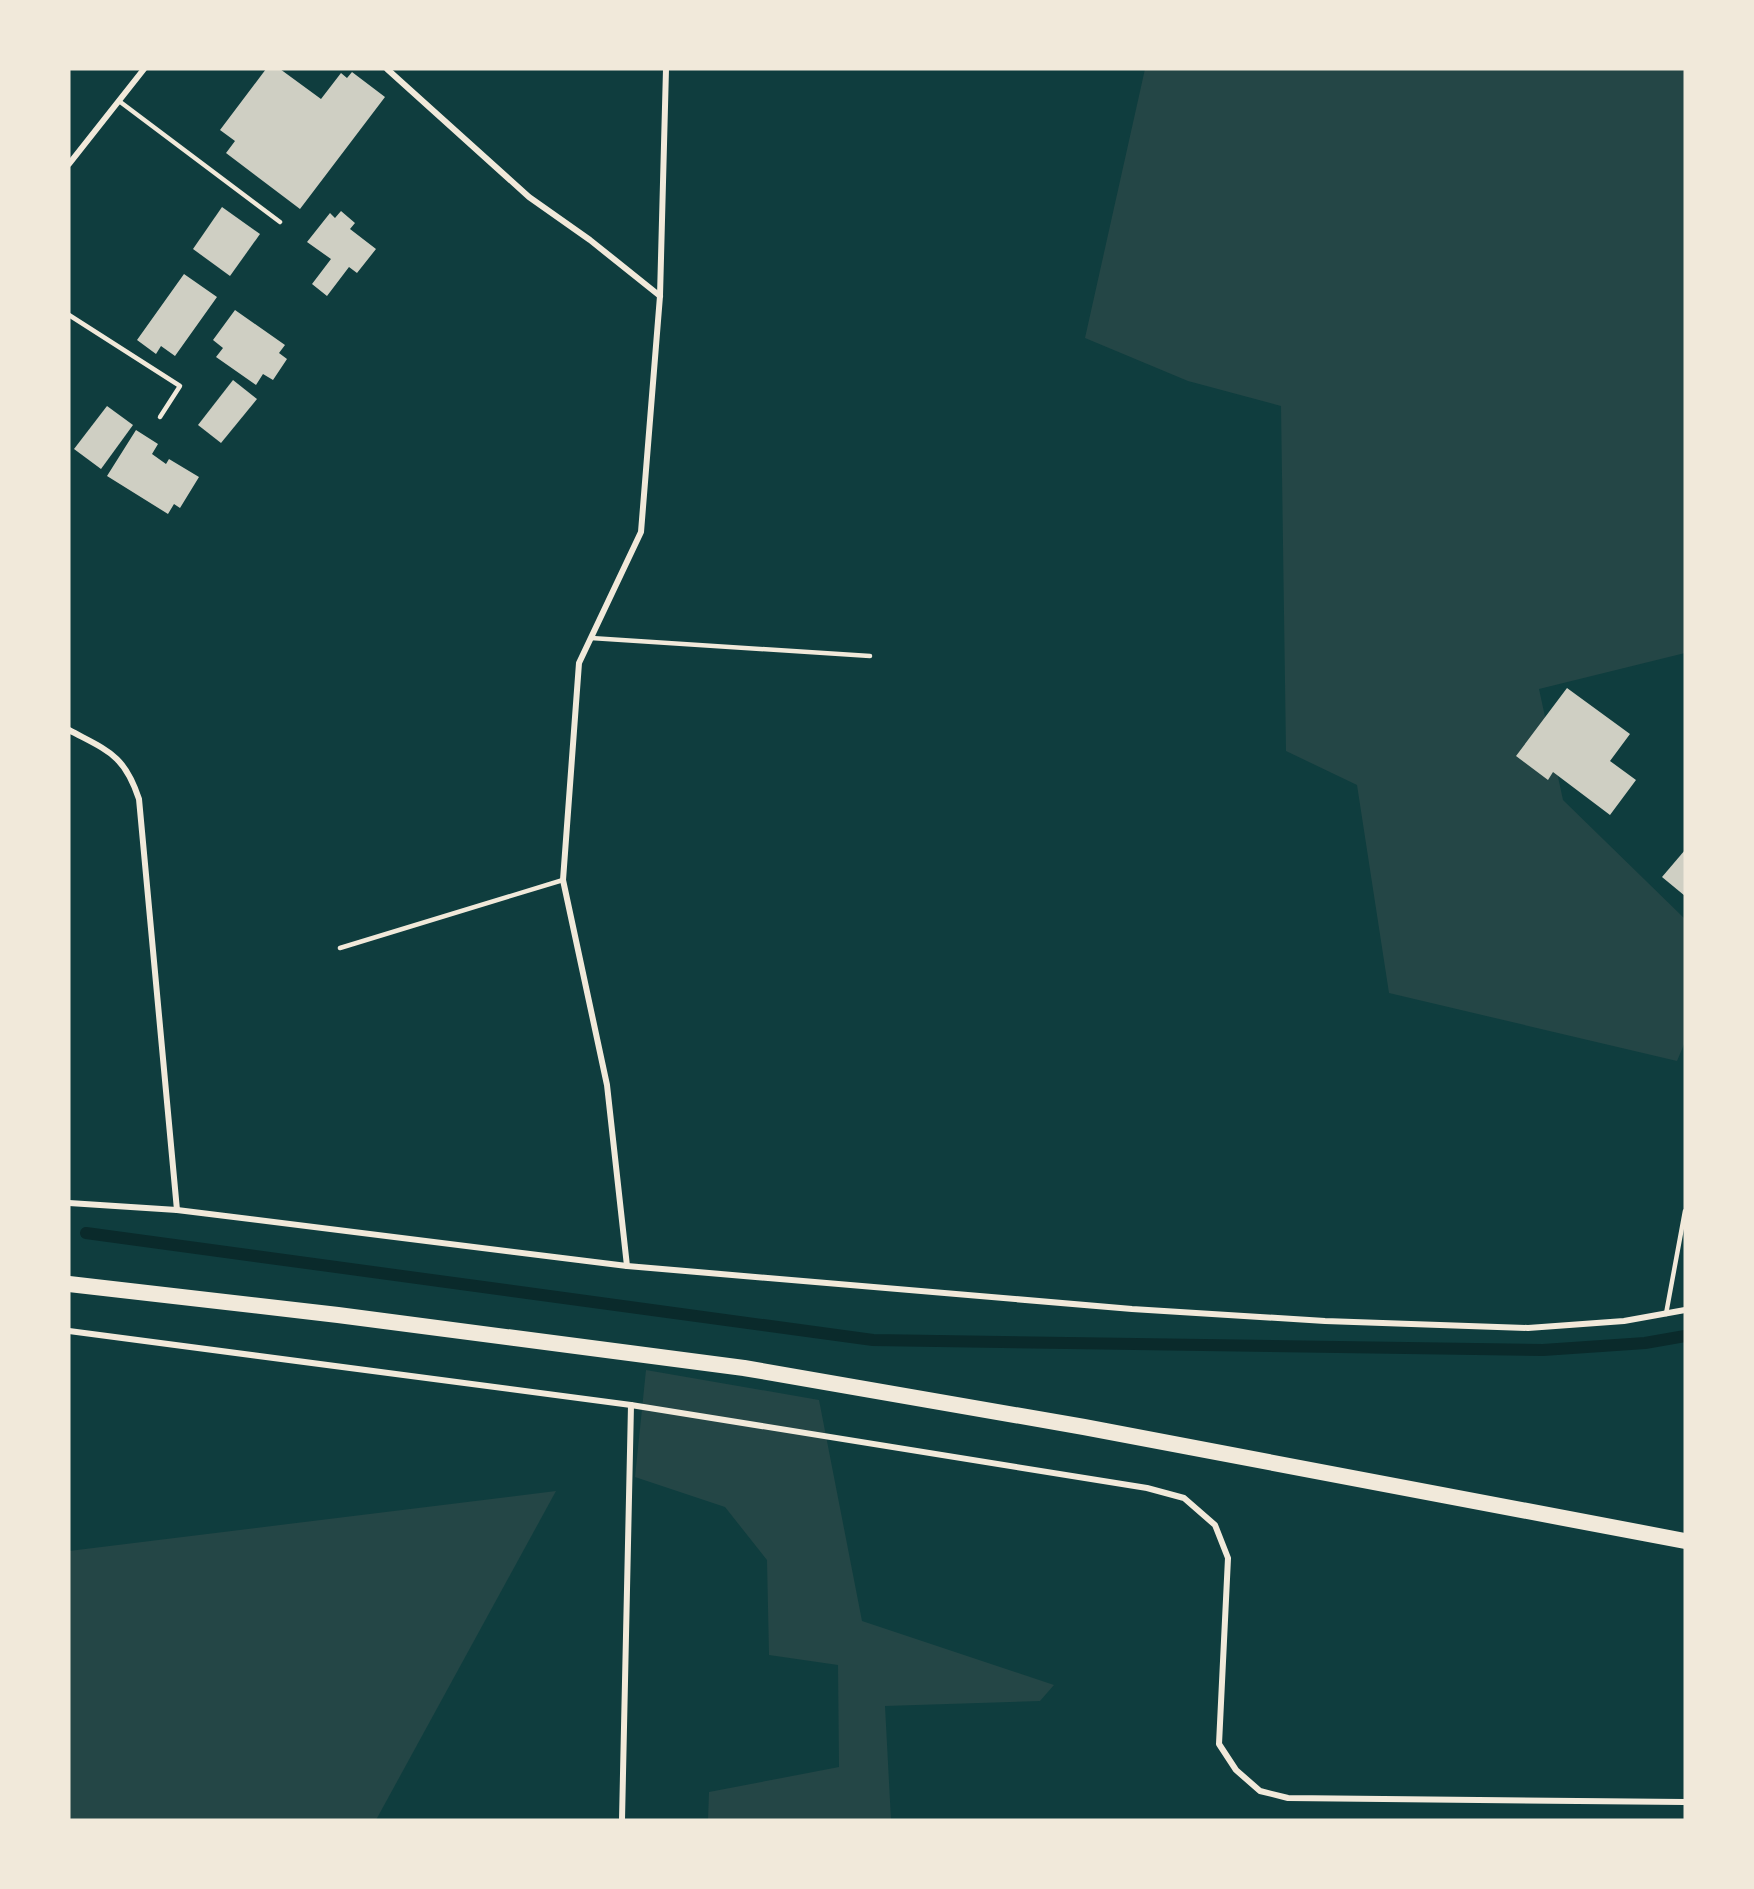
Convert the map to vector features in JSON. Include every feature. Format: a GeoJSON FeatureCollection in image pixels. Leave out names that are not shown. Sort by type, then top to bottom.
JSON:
{"type":"FeatureCollection","features":[{"type":"Feature","properties":{"kind":"highway"},"geometry":{"type":"LineString","coordinates":[[69,1284],[338,1315],[744,1368],[1084,1427],[1685,1541]]}},
{"type":"Feature","properties":{"kind":"street"},"geometry":{"type":"LineString","coordinates":[[69,164],[144,69]]}},
{"type":"Feature","properties":{"kind":"street"},"geometry":{"type":"LineString","coordinates":[[387,69],[530,197],[590,240],[660,296]]}},
{"type":"Feature","properties":{"kind":"street"},"geometry":{"type":"LineString","coordinates":[[627,1266],[607,1085],[563,880],[579,663],[641,531],[660,296],[666,69]]}},
{"type":"Feature","properties":{"kind":"street"},"geometry":{"type":"LineString","coordinates":[[69,730],[114,754],[130,773],[139,799],[177,1210]]}},
{"type":"Feature","properties":{"kind":"street"},"geometry":{"type":"LineString","coordinates":[[69,1203],[177,1210],[627,1266],[1132,1309],[1325,1321],[1528,1328],[1624,1321],[1685,1310]]}},
{"type":"Feature","properties":{"kind":"street"},"geometry":{"type":"LineString","coordinates":[[69,1330],[631,1405],[1146,1488],[1184,1498],[1215,1525],[1227,1558],[1219,1744],[1236,1770],[1260,1791],[1288,1798],[1685,1802]]}},
{"type":"Feature","properties":{"kind":"street"},"geometry":{"type":"LineString","coordinates":[[622,1820],[631,1405]]}},
{"type":"Feature","properties":{"kind":"lane"},"geometry":{"type":"LineString","coordinates":[[119,101],[280,222]]}},
{"type":"Feature","properties":{"kind":"lane"},"geometry":{"type":"LineString","coordinates":[[69,315],[180,386],[160,417]]}},
{"type":"Feature","properties":{"kind":"lane"},"geometry":{"type":"LineString","coordinates":[[591,638],[870,656]]}},
{"type":"Feature","properties":{"kind":"lane"},"geometry":{"type":"LineString","coordinates":[[340,948],[563,880]]}},
{"type":"Feature","properties":{"kind":"lane"},"geometry":{"type":"LineString","coordinates":[[1666,1314],[1685,1211]]}},
{"type":"Feature","properties":{"kind":"shaded area"},"geometry":{"type":"Polygon","coordinates":[[[1145,69],[1685,69],[1685,653],[1539,689],[1563,800],[1685,919],[1685,1042],[1677,1061],[1389,993],[1357,785],[1286,751],[1281,406],[1188,381],[1085,338],[1145,69]]]}},
{"type":"Feature","properties":{"kind":"shaded area"},"geometry":{"type":"Polygon","coordinates":[[[646,1370],[819,1400],[862,1621],[1054,1685],[1040,1701],[885,1706],[891,1820],[708,1820],[709,1792],[839,1767],[838,1665],[769,1655],[767,1560],[725,1507],[635,1477],[646,1370]]]}},
{"type":"Feature","properties":{"kind":"shaded area"},"geometry":{"type":"Polygon","coordinates":[[[556,1491],[376,1820],[69,1820],[69,1551],[556,1491]]]}},
{"type":"Feature","properties":{"kind":"building"},"geometry":{"type":"Polygon","coordinates":[[[266,69],[280,69],[321,99],[341,73],[347,78],[352,72],[385,97],[300,209],[226,153],[235,141],[220,130],[266,69]]]}},
{"type":"Feature","properties":{"kind":"building"},"geometry":{"type":"Polygon","coordinates":[[[222,207],[260,234],[230,276],[193,249],[222,207]]]}},
{"type":"Feature","properties":{"kind":"building"},"geometry":{"type":"Polygon","coordinates":[[[341,211],[355,223],[350,229],[376,249],[357,273],[349,267],[327,296],[312,284],[331,259],[307,242],[330,213],[335,218],[341,211]]]}},
{"type":"Feature","properties":{"kind":"building"},"geometry":{"type":"Polygon","coordinates":[[[184,274],[217,297],[175,356],[161,346],[156,354],[137,340],[184,274]]]}},
{"type":"Feature","properties":{"kind":"building"},"geometry":{"type":"Polygon","coordinates":[[[235,310],[285,345],[279,353],[287,359],[273,380],[263,374],[256,385],[216,357],[223,348],[213,340],[235,310]]]}},
{"type":"Feature","properties":{"kind":"building"},"geometry":{"type":"Polygon","coordinates":[[[233,380],[257,399],[221,443],[198,425],[233,380]]]}},
{"type":"Feature","properties":{"kind":"building"},"geometry":{"type":"Polygon","coordinates":[[[107,406],[133,425],[101,469],[74,449],[107,406]]]}},
{"type":"Feature","properties":{"kind":"building"},"geometry":{"type":"Polygon","coordinates":[[[136,430],[158,444],[152,454],[166,464],[169,459],[199,477],[180,508],[174,504],[168,514],[107,476],[136,430]]]}},
{"type":"Feature","properties":{"kind":"building"},"geometry":{"type":"Polygon","coordinates":[[[1567,688],[1630,734],[1610,761],[1636,780],[1610,815],[1553,772],[1548,780],[1516,756],[1567,688]]]}},
{"type":"Feature","properties":{"kind":"building"},"geometry":{"type":"Polygon","coordinates":[[[1685,850],[1685,896],[1662,877],[1685,850]]]}},
{"type":"Feature","properties":{"kind":"waterway"},"geometry":{"type":"LineString","coordinates":[[86,1233],[873,1340],[1543,1350],[1645,1343],[1685,1336]]}}]}
